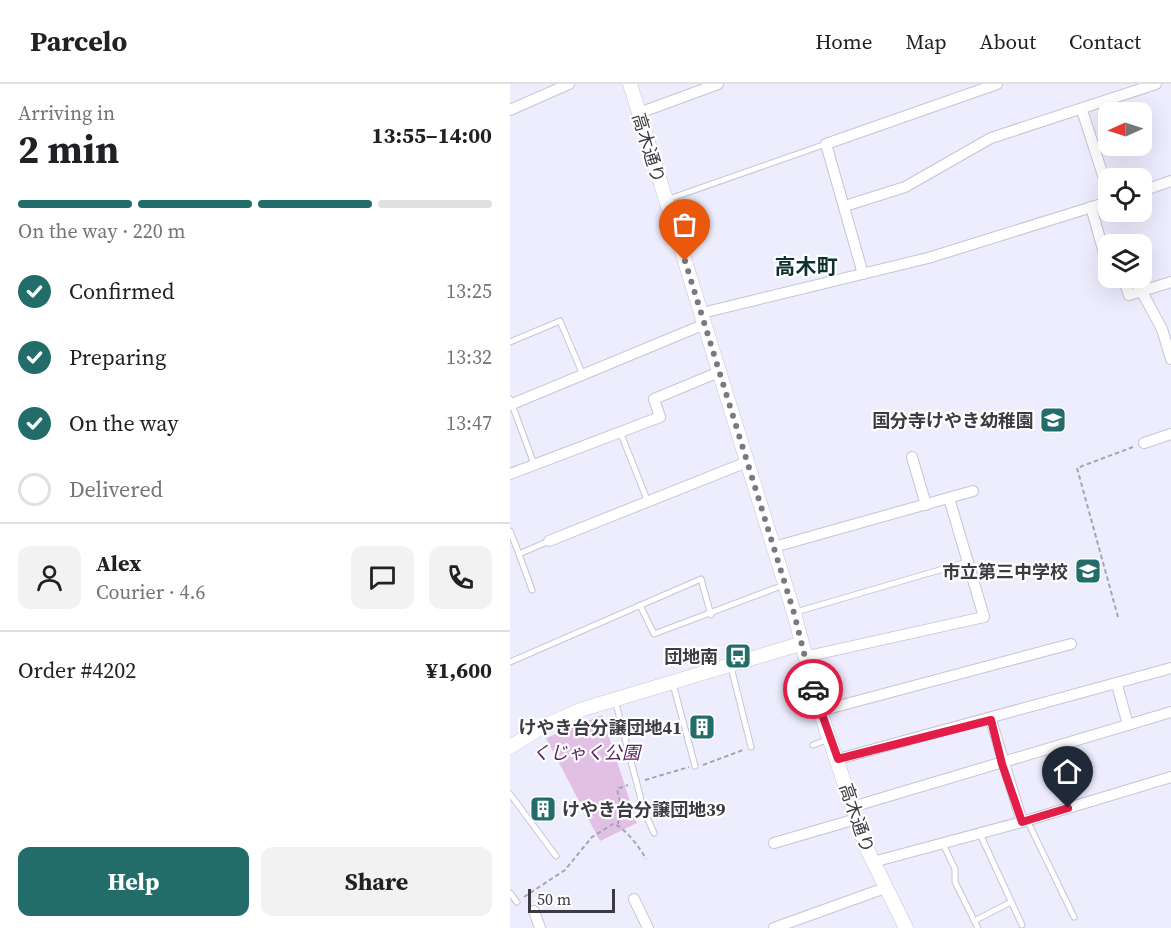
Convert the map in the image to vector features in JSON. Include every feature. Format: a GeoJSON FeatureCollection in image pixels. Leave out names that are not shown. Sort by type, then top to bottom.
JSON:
{"type":"FeatureCollection","features":[{"type":"Feature","properties":{"kind":"street"},"geometry":{"type":"LineString","coordinates":[[510,110],[569,84]]}},
{"type":"Feature","properties":{"kind":"street","name":"高木通り"},"geometry":{"type":"LineString","coordinates":[[630,84],[794,613],[802,651],[820,711],[873,862],[906,928]]}},
{"type":"Feature","properties":{"kind":"street"},"geometry":{"type":"LineString","coordinates":[[639,113],[717,84]]}},
{"type":"Feature","properties":{"kind":"street"},"geometry":{"type":"LineString","coordinates":[[863,274],[826,144],[997,84]]}},
{"type":"Feature","properties":{"kind":"street"},"geometry":{"type":"LineString","coordinates":[[845,207],[905,188],[991,138],[1156,84]]}},
{"type":"Feature","properties":{"kind":"street"},"geometry":{"type":"LineString","coordinates":[[1082,110],[1101,168]]}},
{"type":"Feature","properties":{"kind":"street"},"geometry":{"type":"LineString","coordinates":[[1152,188],[1171,181]]}},
{"type":"Feature","properties":{"kind":"street"},"geometry":{"type":"LineString","coordinates":[[511,403],[584,376],[703,319],[928,258],[1098,205]]}},
{"type":"Feature","properties":{"kind":"street"},"geometry":{"type":"LineString","coordinates":[[1091,207],[1099,234]]}},
{"type":"Feature","properties":{"kind":"street"},"geometry":{"type":"LineString","coordinates":[[1127,288],[1129,295],[1171,282]]}},
{"type":"Feature","properties":{"kind":"street"},"geometry":{"type":"LineString","coordinates":[[1142,292],[1162,329],[1171,359]]}},
{"type":"Feature","properties":{"kind":"street"},"geometry":{"type":"LineString","coordinates":[[510,474],[621,434],[660,417],[654,399],[719,372]]}},
{"type":"Feature","properties":{"kind":"street"},"geometry":{"type":"LineString","coordinates":[[1144,443],[1171,434]]}},
{"type":"Feature","properties":{"kind":"street"},"geometry":{"type":"LineString","coordinates":[[912,457],[926,505]]}},
{"type":"Feature","properties":{"kind":"street"},"geometry":{"type":"LineString","coordinates":[[549,541],[747,462]]}},
{"type":"Feature","properties":{"kind":"street"},"geometry":{"type":"LineString","coordinates":[[774,548],[973,491]]}},
{"type":"Feature","properties":{"kind":"street"},"geometry":{"type":"LineString","coordinates":[[510,747],[560,718],[614,699],[730,665],[984,617],[949,498]]}},
{"type":"Feature","properties":{"kind":"street"},"geometry":{"type":"LineString","coordinates":[[820,711],[1071,644]]}},
{"type":"Feature","properties":{"kind":"street"},"geometry":{"type":"LineString","coordinates":[[838,759],[991,720],[1171,668]]}},
{"type":"Feature","properties":{"kind":"street"},"geometry":{"type":"LineString","coordinates":[[1117,685],[1128,725]]}},
{"type":"Feature","properties":{"kind":"street"},"geometry":{"type":"LineString","coordinates":[[774,843],[854,813],[1002,764],[1171,712]]}},
{"type":"Feature","properties":{"kind":"street"},"geometry":{"type":"LineString","coordinates":[[991,720],[1002,764],[1024,821]]}},
{"type":"Feature","properties":{"kind":"street"},"geometry":{"type":"LineString","coordinates":[[873,862],[980,834],[1171,777]]}},
{"type":"Feature","properties":{"kind":"street"},"geometry":{"type":"LineString","coordinates":[[774,928],[885,888]]}},
{"type":"Feature","properties":{"kind":"street"},"geometry":{"type":"LineString","coordinates":[[634,899],[648,928]]}},
{"type":"Feature","properties":{"kind":"street"},"geometry":{"type":"LineString","coordinates":[[534,910],[540,928]]}},
{"type":"Feature","properties":{"kind":"lane"},"geometry":{"type":"LineString","coordinates":[[666,200],[826,144]]}},
{"type":"Feature","properties":{"kind":"lane"},"geometry":{"type":"LineString","coordinates":[[510,342],[560,321],[584,376]]}},
{"type":"Feature","properties":{"kind":"lane"},"geometry":{"type":"LineString","coordinates":[[511,403],[534,464]]}},
{"type":"Feature","properties":{"kind":"lane"},"geometry":{"type":"LineString","coordinates":[[621,434],[648,502]]}},
{"type":"Feature","properties":{"kind":"lane"},"geometry":{"type":"LineString","coordinates":[[510,531],[532,590]]}},
{"type":"Feature","properties":{"kind":"lane"},"geometry":{"type":"LineString","coordinates":[[519,554],[549,541]]}},
{"type":"Feature","properties":{"kind":"lane"},"geometry":{"type":"LineString","coordinates":[[794,613],[967,562]]}},
{"type":"Feature","properties":{"kind":"lane"},"geometry":{"type":"LineString","coordinates":[[510,662],[701,579],[711,615]]}},
{"type":"Feature","properties":{"kind":"lane"},"geometry":{"type":"LineString","coordinates":[[640,605],[654,634],[711,615],[785,585]]}},
{"type":"Feature","properties":{"kind":"lane"},"geometry":{"type":"LineString","coordinates":[[730,665],[751,747]]}},
{"type":"Feature","properties":{"kind":"lane"},"geometry":{"type":"LineString","coordinates":[[672,682],[695,766]]}},
{"type":"Feature","properties":{"kind":"lane"},"geometry":{"type":"LineString","coordinates":[[614,699],[644,811],[654,833]]}},
{"type":"Feature","properties":{"kind":"lane"},"geometry":{"type":"LineString","coordinates":[[813,745],[831,739]]}},
{"type":"Feature","properties":{"kind":"lane"},"geometry":{"type":"LineString","coordinates":[[510,794],[556,856]]}},
{"type":"Feature","properties":{"kind":"lane"},"geometry":{"type":"LineString","coordinates":[[1024,821],[1074,917]]}},
{"type":"Feature","properties":{"kind":"lane"},"geometry":{"type":"LineString","coordinates":[[980,834],[1022,925]]}},
{"type":"Feature","properties":{"kind":"lane"},"geometry":{"type":"LineString","coordinates":[[943,844],[955,869],[955,882],[978,928]]}},
{"type":"Feature","properties":{"kind":"lane"},"geometry":{"type":"LineString","coordinates":[[510,893],[517,902]]}},
{"type":"Feature","properties":{"kind":"lane"},"geometry":{"type":"LineString","coordinates":[[974,921],[1011,902]]}},
{"type":"Feature","properties":{"kind":"path"},"geometry":{"type":"LineString","coordinates":[[1118,617],[1077,468],[1144,443]]}},
{"type":"Feature","properties":{"kind":"path"},"geometry":{"type":"LineString","coordinates":[[618,824],[621,806],[617,789],[637,782]]}},
{"type":"Feature","properties":{"kind":"path"},"geometry":{"type":"LineString","coordinates":[[618,824],[639,846],[646,859]]}},
{"type":"Feature","properties":{"kind":"path"},"geometry":{"type":"LineString","coordinates":[[517,902],[565,870],[592,837],[605,827],[618,824]]}},
{"type":"Feature","properties":{"kind":"green space","name":"くじゃく公園"},"geometry":{"type":"Polygon","coordinates":[[[602,715],[637,823],[600,841],[546,738],[602,715]]]}},
{"type":"Feature","properties":{"kind":"way so far"},"geometry":{"type":"LineString","coordinates":[[685,261],[794,613],[813,689]]}},
{"type":"Feature","properties":{"kind":"place","name":"国分寺けやき幼稚園"},"geometry":{"type":"Point","coordinates":[1053,420]}},
{"type":"Feature","properties":{"kind":"place","name":"市立第三中学校"},"geometry":{"type":"Point","coordinates":[1088,571]}},
{"type":"Feature","properties":{"kind":"place","name":"団地南"},"geometry":{"type":"Point","coordinates":[738,656]}},
{"type":"Feature","properties":{"kind":"place","name":"けやき台分譲団地41"},"geometry":{"type":"Point","coordinates":[702,727]}},
{"type":"Feature","properties":{"kind":"place","name":"けやき台分譲団地39"},"geometry":{"type":"Point","coordinates":[543,809]}},
{"type":"Feature","properties":{"kind":"district","name":"高木町"},"geometry":{"type":"Point","coordinates":[806,266]}},
{"type":"Feature","properties":{"kind":"route"},"geometry":{"type":"LineString","coordinates":[[813,689],[838,759],[991,720],[1002,764],[1022,822],[1068,808]]}}]}
